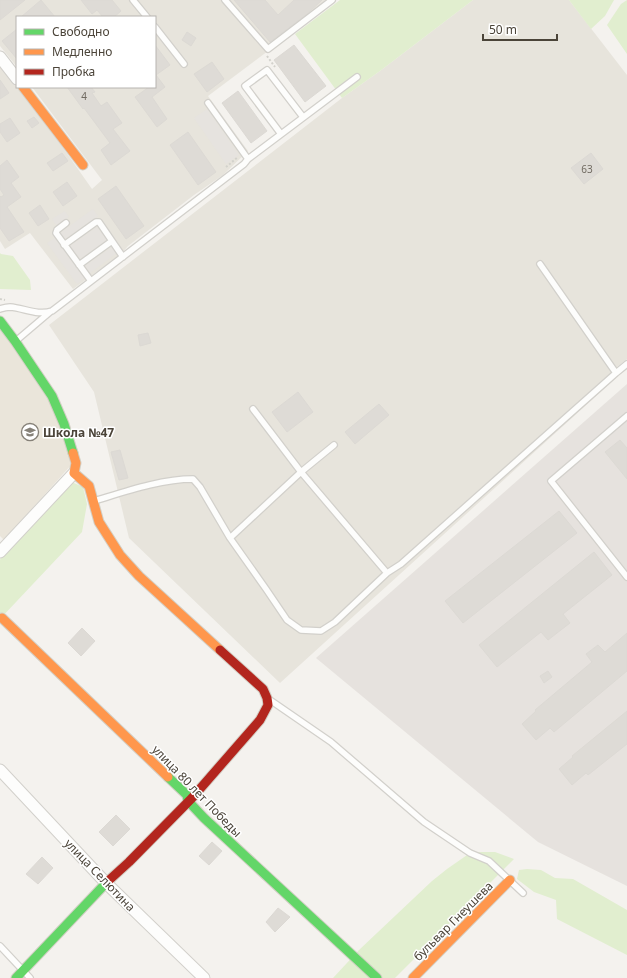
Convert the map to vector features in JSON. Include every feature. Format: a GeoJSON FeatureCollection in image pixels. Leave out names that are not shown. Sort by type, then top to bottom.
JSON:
{"type":"FeatureCollection","features":[{"type":"Feature","properties":{"kind":"street"},"geometry":{"type":"LineString","coordinates":[[0,57],[16,78]]}},
{"type":"Feature","properties":{"kind":"street"},"geometry":{"type":"LineString","coordinates":[[24,88],[83,165]]}},
{"type":"Feature","properties":{"kind":"street"},"geometry":{"type":"LineString","coordinates":[[0,321],[52,396],[64,424],[76,463],[74,473],[0,552]]}},
{"type":"Feature","properties":{"kind":"street"},"geometry":{"type":"LineString","coordinates":[[23,976],[106,883],[129,862],[188,801],[260,720],[268,705],[268,698],[263,690],[139,576],[120,555],[99,522],[89,486],[74,473]]}},
{"type":"Feature","properties":{"kind":"street","name":"улица 80 лет Победы"},"geometry":{"type":"LineString","coordinates":[[2,618],[187,795],[188,801],[204,818],[376,978]]}},
{"type":"Feature","properties":{"kind":"street","name":"улица Селютина"},"geometry":{"type":"LineString","coordinates":[[0,770],[106,883],[204,978]]}},
{"type":"Feature","properties":{"kind":"street","name":"бульвар Гнеушева"},"geometry":{"type":"LineString","coordinates":[[413,978],[510,880]]}},
{"type":"Feature","properties":{"kind":"lane"},"geometry":{"type":"LineString","coordinates":[[133,0],[146,16]]}},
{"type":"Feature","properties":{"kind":"lane"},"geometry":{"type":"LineString","coordinates":[[225,0],[268,50],[332,0]]}},
{"type":"Feature","properties":{"kind":"lane"},"geometry":{"type":"LineString","coordinates":[[156,28],[184,64]]}},
{"type":"Feature","properties":{"kind":"lane"},"geometry":{"type":"LineString","coordinates":[[281,134],[244,86],[267,70],[303,117]]}},
{"type":"Feature","properties":{"kind":"lane"},"geometry":{"type":"LineString","coordinates":[[15,341],[123,256],[244,164],[248,159],[357,77]]}},
{"type":"Feature","properties":{"kind":"lane"},"geometry":{"type":"LineString","coordinates":[[208,103],[248,159]]}},
{"type":"Feature","properties":{"kind":"lane"},"geometry":{"type":"LineString","coordinates":[[64,244],[98,222],[123,256]]}},
{"type":"Feature","properties":{"kind":"lane"},"geometry":{"type":"LineString","coordinates":[[66,223],[57,230],[56,233],[91,281]]}},
{"type":"Feature","properties":{"kind":"lane"},"geometry":{"type":"LineString","coordinates":[[79,265],[112,241]]}},
{"type":"Feature","properties":{"kind":"lane"},"geometry":{"type":"LineString","coordinates":[[540,264],[616,373]]}},
{"type":"Feature","properties":{"kind":"lane"},"geometry":{"type":"LineString","coordinates":[[0,309],[9,307],[39,313],[47,313],[52,311]]}},
{"type":"Feature","properties":{"kind":"lane"},"geometry":{"type":"LineString","coordinates":[[93,501],[139,487],[193,478],[200,487],[230,538],[287,620],[302,630],[321,631],[335,622],[387,573],[400,564],[627,364]]}},
{"type":"Feature","properties":{"kind":"lane"},"geometry":{"type":"LineString","coordinates":[[253,409],[301,472],[387,573]]}},
{"type":"Feature","properties":{"kind":"lane"},"geometry":{"type":"LineString","coordinates":[[627,416],[551,481],[627,577]]}},
{"type":"Feature","properties":{"kind":"lane"},"geometry":{"type":"LineString","coordinates":[[230,538],[301,472],[334,445]]}},
{"type":"Feature","properties":{"kind":"lane"},"geometry":{"type":"LineString","coordinates":[[268,698],[331,742],[424,822],[470,853],[489,861],[523,893]]}},
{"type":"Feature","properties":{"kind":"lane"},"geometry":{"type":"LineString","coordinates":[[0,946],[23,976]]}},
{"type":"Feature","properties":{"kind":"path"},"geometry":{"type":"LineString","coordinates":[[226,167],[243,153]]}},
{"type":"Feature","properties":{"kind":"path"},"geometry":{"type":"LineString","coordinates":[[0,299],[7,300]]}},
{"type":"Feature","properties":{"kind":"shaded area"},"geometry":{"type":"Polygon","coordinates":[[[0,0],[336,0],[208,96],[248,151],[223,175],[194,195],[128,246],[121,254],[73,289],[30,233],[5,249],[0,241],[0,65],[16,88],[18,88],[61,145],[92,189],[102,180],[33,88],[156,88],[156,16],[16,16],[16,66],[0,46],[0,0]]]}},
{"type":"Feature","properties":{"kind":"shaded area"},"geometry":{"type":"Polygon","coordinates":[[[473,0],[569,0],[627,75],[627,359],[612,371],[616,378],[280,683],[129,538],[94,392],[49,325],[342,98],[473,0]]]}},
{"type":"Feature","properties":{"kind":"shaded area"},"geometry":{"type":"Polygon","coordinates":[[[207,109],[239,155],[226,164],[194,118],[207,109]]]}},
{"type":"Feature","properties":{"kind":"shaded area"},"geometry":{"type":"Polygon","coordinates":[[[93,209],[98,216],[65,239],[60,233],[93,209]]]}},
{"type":"Feature","properties":{"kind":"shaded area"},"geometry":{"type":"Polygon","coordinates":[[[65,211],[69,217],[56,225],[52,219],[65,211]]]}},
{"type":"Feature","properties":{"kind":"shaded area"},"geometry":{"type":"Polygon","coordinates":[[[97,227],[107,240],[80,259],[70,246],[97,227]]]}},
{"type":"Feature","properties":{"kind":"shaded area"},"geometry":{"type":"Polygon","coordinates":[[[55,238],[85,278],[77,284],[47,243],[55,238]]]}},
{"type":"Feature","properties":{"kind":"shaded area"},"geometry":{"type":"Polygon","coordinates":[[[112,247],[117,253],[90,273],[85,266],[112,247]]]}},
{"type":"Feature","properties":{"kind":"shaded area","name":"Школа №47"},"geometry":{"type":"Polygon","coordinates":[[[0,327],[50,399],[72,464],[4,540],[0,536],[0,327]]]}},
{"type":"Feature","properties":{"kind":"shaded area"},"geometry":{"type":"Polygon","coordinates":[[[627,384],[627,886],[538,842],[316,658],[627,384]]]}},
{"type":"Feature","properties":{"kind":"green space"},"geometry":{"type":"Polygon","coordinates":[[[340,0],[473,0],[342,98],[295,34],[340,0]]]}},
{"type":"Feature","properties":{"kind":"green space"},"geometry":{"type":"Polygon","coordinates":[[[569,0],[614,0],[605,16],[591,29],[569,0]]]}},
{"type":"Feature","properties":{"kind":"green space"},"geometry":{"type":"Polygon","coordinates":[[[627,0],[627,54],[607,25],[621,4],[627,0]]]}},
{"type":"Feature","properties":{"kind":"green space"},"geometry":{"type":"Polygon","coordinates":[[[0,253],[13,256],[30,280],[31,290],[0,289],[0,253]]]}},
{"type":"Feature","properties":{"kind":"green space"},"geometry":{"type":"Polygon","coordinates":[[[67,480],[83,487],[87,504],[82,532],[0,619],[0,560],[5,548],[67,480]]]}},
{"type":"Feature","properties":{"kind":"green space"},"geometry":{"type":"Polygon","coordinates":[[[495,852],[514,859],[395,978],[333,978],[359,950],[432,881],[470,853],[495,852]]]}},
{"type":"Feature","properties":{"kind":"green space"},"geometry":{"type":"Polygon","coordinates":[[[519,870],[541,870],[555,878],[573,879],[627,910],[627,955],[557,919],[556,900],[534,892],[517,879],[519,870]]]}},
{"type":"Feature","properties":{"kind":"building"},"geometry":{"type":"Polygon","coordinates":[[[0,0],[25,0],[0,20],[0,0]]]}},
{"type":"Feature","properties":{"kind":"building"},"geometry":{"type":"Polygon","coordinates":[[[41,0],[54,16],[22,16],[41,0]]]}},
{"type":"Feature","properties":{"kind":"building"},"geometry":{"type":"Polygon","coordinates":[[[81,0],[112,0],[121,11],[115,16],[102,16],[97,10],[92,14],[81,0]]]}},
{"type":"Feature","properties":{"kind":"building"},"geometry":{"type":"Polygon","coordinates":[[[234,0],[265,0],[278,15],[294,0],[322,0],[306,15],[270,42],[234,0]]]}},
{"type":"Feature","properties":{"kind":"building"},"geometry":{"type":"Polygon","coordinates":[[[16,30],[16,58],[2,41],[16,30]]]}},
{"type":"Feature","properties":{"kind":"building"},"geometry":{"type":"Polygon","coordinates":[[[187,32],[196,38],[191,46],[182,40],[187,32]]]}},
{"type":"Feature","properties":{"kind":"building"},"geometry":{"type":"Polygon","coordinates":[[[294,45],[326,86],[305,102],[274,60],[294,45]]]}},
{"type":"Feature","properties":{"kind":"building"},"geometry":{"type":"Polygon","coordinates":[[[156,46],[170,65],[156,75],[156,46]]]}},
{"type":"Feature","properties":{"kind":"building"},"geometry":{"type":"Polygon","coordinates":[[[212,62],[224,79],[207,92],[194,74],[212,62]]]}},
{"type":"Feature","properties":{"kind":"building"},"geometry":{"type":"Polygon","coordinates":[[[156,75],[165,87],[152,97],[167,119],[157,127],[135,97],[148,88],[156,88],[156,75]]]}},
{"type":"Feature","properties":{"kind":"building"},"geometry":{"type":"Polygon","coordinates":[[[0,80],[9,93],[0,99],[0,80]]]}},
{"type":"Feature","properties":{"kind":"building"},"geometry":{"type":"Polygon","coordinates":[[[68,88],[92,88],[95,92],[92,93],[101,106],[107,102],[122,123],[113,129],[130,151],[111,165],[101,150],[110,143],[84,108],[83,109],[68,88]]]}},
{"type":"Feature","properties":{"kind":"building"},"geometry":{"type":"Polygon","coordinates":[[[238,91],[267,131],[251,143],[222,103],[238,91]]]}},
{"type":"Feature","properties":{"kind":"building"},"geometry":{"type":"Polygon","coordinates":[[[34,117],[39,123],[32,128],[27,121],[34,117]]]}},
{"type":"Feature","properties":{"kind":"building"},"geometry":{"type":"Polygon","coordinates":[[[10,118],[20,133],[7,142],[0,132],[0,124],[10,118]]]}},
{"type":"Feature","properties":{"kind":"building"},"geometry":{"type":"Polygon","coordinates":[[[188,132],[216,172],[198,185],[170,145],[188,132]]]}},
{"type":"Feature","properties":{"kind":"building"},"geometry":{"type":"Polygon","coordinates":[[[62,153],[68,161],[53,171],[47,163],[62,153]]]}},
{"type":"Feature","properties":{"kind":"building"},"geometry":{"type":"Polygon","coordinates":[[[591,153],[603,169],[584,184],[571,168],[591,153]]]}},
{"type":"Feature","properties":{"kind":"building"},"geometry":{"type":"Polygon","coordinates":[[[7,160],[19,177],[11,183],[21,197],[7,207],[24,232],[9,241],[0,228],[0,196],[1,197],[4,195],[0,189],[0,166],[7,160]]]}},
{"type":"Feature","properties":{"kind":"building"},"geometry":{"type":"Polygon","coordinates":[[[67,182],[77,196],[63,206],[53,192],[67,182]]]}},
{"type":"Feature","properties":{"kind":"building"},"geometry":{"type":"Polygon","coordinates":[[[116,186],[144,226],[126,239],[98,199],[116,186]]]}},
{"type":"Feature","properties":{"kind":"building"},"geometry":{"type":"Polygon","coordinates":[[[40,205],[49,219],[38,226],[29,213],[40,205]]]}},
{"type":"Feature","properties":{"kind":"building"},"geometry":{"type":"Polygon","coordinates":[[[148,333],[151,343],[140,346],[138,335],[148,333]]]}},
{"type":"Feature","properties":{"kind":"building"},"geometry":{"type":"Polygon","coordinates":[[[298,392],[313,412],[287,432],[272,412],[298,392]]]}},
{"type":"Feature","properties":{"kind":"building"},"geometry":{"type":"Polygon","coordinates":[[[379,404],[389,415],[355,444],[345,432],[379,404]]]}},
{"type":"Feature","properties":{"kind":"building"},"geometry":{"type":"Polygon","coordinates":[[[620,440],[627,448],[627,479],[605,452],[620,440]]]}},
{"type":"Feature","properties":{"kind":"building"},"geometry":{"type":"Polygon","coordinates":[[[120,450],[128,478],[119,480],[111,452],[120,450]]]}},
{"type":"Feature","properties":{"kind":"building"},"geometry":{"type":"Polygon","coordinates":[[[559,511],[577,533],[463,623],[445,601],[559,511]]]}},
{"type":"Feature","properties":{"kind":"building"},"geometry":{"type":"Polygon","coordinates":[[[594,552],[612,575],[563,614],[570,623],[548,640],[541,632],[497,667],[479,645],[594,552]]]}},
{"type":"Feature","properties":{"kind":"building"},"geometry":{"type":"Polygon","coordinates":[[[82,628],[95,641],[81,656],[68,643],[82,628]]]}},
{"type":"Feature","properties":{"kind":"building"},"geometry":{"type":"Polygon","coordinates":[[[627,633],[627,671],[554,732],[550,728],[536,740],[522,724],[536,711],[535,710],[592,662],[586,654],[598,645],[605,652],[627,633]]]}},
{"type":"Feature","properties":{"kind":"building"},"geometry":{"type":"Polygon","coordinates":[[[548,671],[552,677],[544,683],[540,676],[548,671]]]}},
{"type":"Feature","properties":{"kind":"building"},"geometry":{"type":"Polygon","coordinates":[[[627,711],[627,744],[588,775],[586,773],[572,785],[559,769],[573,757],[572,756],[627,711]]]}},
{"type":"Feature","properties":{"kind":"building"},"geometry":{"type":"Polygon","coordinates":[[[116,815],[130,829],[113,846],[99,832],[116,815]]]}},
{"type":"Feature","properties":{"kind":"building"},"geometry":{"type":"Polygon","coordinates":[[[212,842],[222,851],[209,865],[199,856],[212,842]]]}},
{"type":"Feature","properties":{"kind":"building"},"geometry":{"type":"Polygon","coordinates":[[[42,857],[53,868],[38,884],[26,874],[42,857]]]}},
{"type":"Feature","properties":{"kind":"building"},"geometry":{"type":"Polygon","coordinates":[[[278,908],[290,917],[275,932],[266,922],[278,908]]]}},
{"type":"Feature","properties":{"kind":"traffic: fast"},"geometry":{"type":"LineString","coordinates":[[0,321],[52,396],[64,424],[73,453]]}},
{"type":"Feature","properties":{"kind":"traffic: fast"},"geometry":{"type":"LineString","coordinates":[[168,777],[187,795],[188,801],[204,818],[377,978]]}},
{"type":"Feature","properties":{"kind":"traffic: fast"},"geometry":{"type":"LineString","coordinates":[[16,978],[107,882]]}},
{"type":"Feature","properties":{"kind":"traffic: slow"},"geometry":{"type":"LineString","coordinates":[[24,88],[83,165]]}},
{"type":"Feature","properties":{"kind":"traffic: slow"},"geometry":{"type":"LineString","coordinates":[[73,453],[76,463],[74,473],[89,486],[99,522],[120,555],[139,576],[220,650]]}},
{"type":"Feature","properties":{"kind":"traffic: slow"},"geometry":{"type":"LineString","coordinates":[[2,618],[168,777]]}},
{"type":"Feature","properties":{"kind":"traffic: slow"},"geometry":{"type":"LineString","coordinates":[[413,978],[510,880]]}},
{"type":"Feature","properties":{"kind":"traffic: jam"},"geometry":{"type":"LineString","coordinates":[[107,882],[129,862],[192,798],[260,720],[268,705],[263,689],[220,650]]}},
{"type":"Feature","properties":{"kind":"place","name":"Школа №47"},"geometry":{"type":"Point","coordinates":[30,432]}}]}
